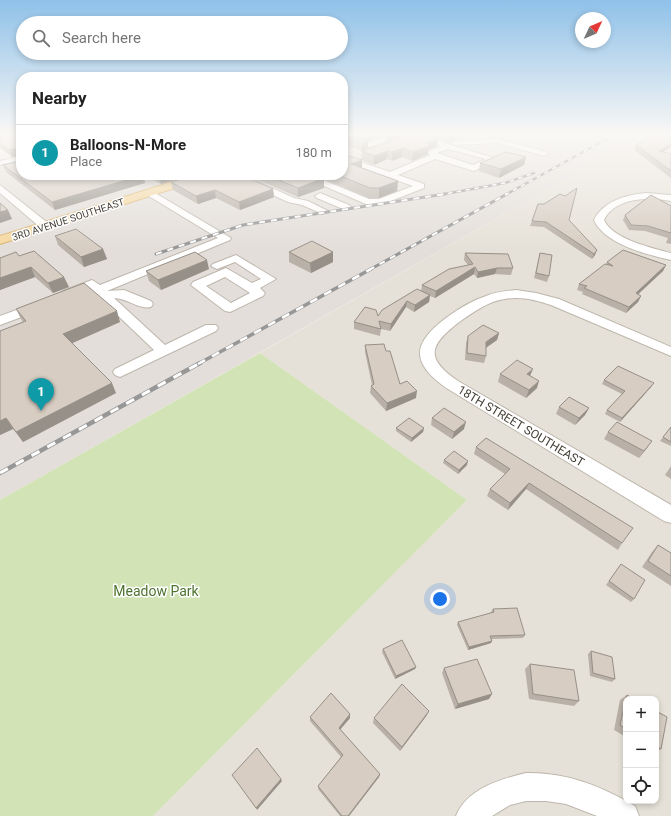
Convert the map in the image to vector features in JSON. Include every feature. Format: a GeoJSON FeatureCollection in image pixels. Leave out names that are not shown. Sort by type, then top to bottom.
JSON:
{"type":"FeatureCollection","features":[{"type":"Feature","properties":{"kind":"main road","name":"3RD AVENUE SOUTHEAST"},"geometry":{"type":"LineString","coordinates":[[0,240],[190,180]]}},
{"type":"Feature","properties":{"kind":"street"},"geometry":{"type":"LineString","coordinates":[[316,180],[368,202],[380,202],[421,186],[385,173]]}},
{"type":"Feature","properties":{"kind":"street"},"geometry":{"type":"LineString","coordinates":[[390,175],[395,173]]}},
{"type":"Feature","properties":{"kind":"street"},"geometry":{"type":"LineString","coordinates":[[251,180],[249,181],[291,200],[305,203],[323,211]]}},
{"type":"Feature","properties":{"kind":"street"},"geometry":{"type":"LineString","coordinates":[[0,188],[45,226]]}},
{"type":"Feature","properties":{"kind":"street"},"geometry":{"type":"LineString","coordinates":[[305,203],[338,189]]}},
{"type":"Feature","properties":{"kind":"street"},"geometry":{"type":"LineString","coordinates":[[102,292],[193,251],[226,238],[150,193]]}},
{"type":"Feature","properties":{"kind":"street"},"geometry":{"type":"LineString","coordinates":[[320,196],[346,207]]}},
{"type":"Feature","properties":{"kind":"street"},"geometry":{"type":"LineString","coordinates":[[671,198],[637,196],[619,202],[601,215],[599,220],[604,230],[618,238],[671,257]]}},
{"type":"Feature","properties":{"kind":"street"},"geometry":{"type":"LineString","coordinates":[[193,251],[221,269],[251,288],[259,293],[230,308],[197,285],[221,269],[236,258],[270,279],[251,288]]}},
{"type":"Feature","properties":{"kind":"street"},"geometry":{"type":"LineString","coordinates":[[0,321],[92,284],[163,351]]}},
{"type":"Feature","properties":{"kind":"street"},"geometry":{"type":"LineString","coordinates":[[102,292],[124,294],[148,304]]}},
{"type":"Feature","properties":{"kind":"street","name":"18TH STREET SOUTHEAST"},"geometry":{"type":"LineString","coordinates":[[671,352],[564,305],[535,296],[509,294],[492,297],[460,315],[440,330],[430,342],[428,351],[429,360],[440,375],[453,385],[671,515]]}},
{"type":"Feature","properties":{"kind":"street"},"geometry":{"type":"LineString","coordinates":[[120,372],[211,328]]}},
{"type":"Feature","properties":{"kind":"street"},"geometry":{"type":"LineString","coordinates":[[470,816],[490,798],[509,790],[526,786],[568,790],[590,796],[625,816]]}},
{"type":"Feature","properties":{"kind":"shaded area"},"geometry":{"type":"Polygon","coordinates":[[[0,173],[16,173],[16,180],[348,180],[348,173],[576,173],[0,500],[0,173]]]}},
{"type":"Feature","properties":{"kind":"shaded area"},"geometry":{"type":"Polygon","coordinates":[[[576,173],[671,173],[671,816],[153,816],[467,500],[260,353],[576,173]]]}},
{"type":"Feature","properties":{"kind":"green space","name":"Meadow Park"},"geometry":{"type":"Polygon","coordinates":[[[260,353],[467,500],[153,816],[0,816],[0,500],[260,353]]]}},
{"type":"Feature","properties":{"kind":"building"},"geometry":{"type":"Polygon","coordinates":[[[348,173],[376,173],[398,181],[379,188],[370,188],[348,179],[348,173]]]}},
{"type":"Feature","properties":{"kind":"building"},"geometry":{"type":"Polygon","coordinates":[[[23,180],[126,180],[52,202],[23,180]]]}},
{"type":"Feature","properties":{"kind":"building"},"geometry":{"type":"Polygon","coordinates":[[[178,180],[253,180],[273,189],[239,202],[215,190],[196,196],[171,182],[178,180]]]}},
{"type":"Feature","properties":{"kind":"building"},"geometry":{"type":"Polygon","coordinates":[[[279,180],[319,180],[298,188],[279,180]]]}},
{"type":"Feature","properties":{"kind":"building"},"geometry":{"type":"Polygon","coordinates":[[[577,188],[569,220],[597,250],[594,254],[546,222],[532,221],[538,204],[544,204],[560,194],[565,196],[577,188]]]}},
{"type":"Feature","properties":{"kind":"building"},"geometry":{"type":"Polygon","coordinates":[[[651,195],[671,206],[671,233],[648,226],[631,225],[625,215],[651,195]]]}},
{"type":"Feature","properties":{"kind":"building"},"geometry":{"type":"Polygon","coordinates":[[[0,203],[8,210],[0,212],[0,203]]]}},
{"type":"Feature","properties":{"kind":"building"},"geometry":{"type":"Polygon","coordinates":[[[76,229],[103,249],[81,257],[55,236],[76,229]]]}},
{"type":"Feature","properties":{"kind":"building"},"geometry":{"type":"Polygon","coordinates":[[[312,241],[333,252],[310,263],[289,252],[312,241]]]}},
{"type":"Feature","properties":{"kind":"building"},"geometry":{"type":"Polygon","coordinates":[[[623,250],[666,265],[636,293],[641,296],[629,307],[584,288],[587,286],[579,284],[605,264],[613,266],[607,262],[623,250]]]}},
{"type":"Feature","properties":{"kind":"building"},"geometry":{"type":"Polygon","coordinates":[[[34,251],[64,277],[48,283],[31,267],[0,278],[0,258],[16,252],[19,256],[34,251]]]}},
{"type":"Feature","properties":{"kind":"building"},"geometry":{"type":"Polygon","coordinates":[[[195,252],[207,260],[158,280],[146,271],[195,252]]]}},
{"type":"Feature","properties":{"kind":"building"},"geometry":{"type":"Polygon","coordinates":[[[465,253],[508,254],[513,268],[497,268],[478,272],[475,267],[436,291],[422,285],[449,269],[473,264],[465,253]]]}},
{"type":"Feature","properties":{"kind":"building"},"geometry":{"type":"Polygon","coordinates":[[[540,253],[552,255],[549,276],[536,273],[540,253]]]}},
{"type":"Feature","properties":{"kind":"building"},"geometry":{"type":"Polygon","coordinates":[[[84,283],[117,311],[63,334],[112,383],[16,432],[6,418],[0,421],[0,331],[26,321],[16,309],[84,283]]]}},
{"type":"Feature","properties":{"kind":"building"},"geometry":{"type":"Polygon","coordinates":[[[417,289],[430,295],[415,305],[407,301],[391,324],[379,321],[381,329],[354,322],[365,307],[376,310],[378,316],[382,310],[417,289]]]}},
{"type":"Feature","properties":{"kind":"building"},"geometry":{"type":"Polygon","coordinates":[[[483,325],[499,333],[486,342],[486,356],[467,353],[468,336],[483,325]]]}},
{"type":"Feature","properties":{"kind":"building"},"geometry":{"type":"Polygon","coordinates":[[[384,344],[386,351],[390,351],[400,384],[407,381],[417,391],[387,403],[371,386],[374,384],[365,345],[384,344]]]}},
{"type":"Feature","properties":{"kind":"building"},"geometry":{"type":"Polygon","coordinates":[[[517,360],[533,369],[527,374],[539,381],[529,390],[500,374],[517,360]]]}},
{"type":"Feature","properties":{"kind":"building"},"geometry":{"type":"Polygon","coordinates":[[[618,366],[654,383],[622,418],[607,410],[625,391],[604,380],[618,366]]]}},
{"type":"Feature","properties":{"kind":"building"},"geometry":{"type":"Polygon","coordinates":[[[569,397],[589,408],[579,418],[559,407],[569,397]]]}},
{"type":"Feature","properties":{"kind":"building"},"geometry":{"type":"Polygon","coordinates":[[[444,408],[466,422],[454,432],[432,418],[444,408]]]}},
{"type":"Feature","properties":{"kind":"building"},"geometry":{"type":"Polygon","coordinates":[[[409,418],[424,428],[412,438],[396,428],[409,418]]]}},
{"type":"Feature","properties":{"kind":"building"},"geometry":{"type":"Polygon","coordinates":[[[617,422],[652,441],[644,451],[608,432],[617,422]]]}},
{"type":"Feature","properties":{"kind":"building"},"geometry":{"type":"Polygon","coordinates":[[[671,427],[671,442],[663,437],[671,427]]]}},
{"type":"Feature","properties":{"kind":"building"},"geometry":{"type":"Polygon","coordinates":[[[486,438],[633,528],[622,543],[529,483],[510,503],[490,489],[510,469],[476,447],[486,438]]]}},
{"type":"Feature","properties":{"kind":"building"},"geometry":{"type":"Polygon","coordinates":[[[454,451],[468,461],[459,470],[444,460],[454,451]]]}},
{"type":"Feature","properties":{"kind":"building"},"geometry":{"type":"Polygon","coordinates":[[[658,545],[671,553],[671,576],[648,561],[658,545]]]}},
{"type":"Feature","properties":{"kind":"building"},"geometry":{"type":"Polygon","coordinates":[[[621,564],[645,580],[634,599],[609,581],[621,564]]]}},
{"type":"Feature","properties":{"kind":"building"},"geometry":{"type":"Polygon","coordinates":[[[517,608],[525,635],[490,636],[492,641],[469,647],[458,622],[494,612],[493,609],[517,608]]]}},
{"type":"Feature","properties":{"kind":"building"},"geometry":{"type":"Polygon","coordinates":[[[402,640],[416,667],[396,676],[383,649],[402,640]]]}},
{"type":"Feature","properties":{"kind":"building"},"geometry":{"type":"Polygon","coordinates":[[[591,651],[612,657],[615,679],[593,673],[591,651]]]}},
{"type":"Feature","properties":{"kind":"building"},"geometry":{"type":"Polygon","coordinates":[[[477,659],[492,694],[458,704],[444,668],[477,659]]]}},
{"type":"Feature","properties":{"kind":"building"},"geometry":{"type":"Polygon","coordinates":[[[530,664],[574,670],[579,701],[533,694],[530,664]]]}},
{"type":"Feature","properties":{"kind":"building"},"geometry":{"type":"Polygon","coordinates":[[[402,684],[429,711],[402,747],[374,718],[402,684]]]}},
{"type":"Feature","properties":{"kind":"building"},"geometry":{"type":"Polygon","coordinates":[[[331,693],[350,714],[339,728],[380,774],[348,816],[342,816],[318,786],[343,755],[310,717],[331,693]]]}},
{"type":"Feature","properties":{"kind":"building"},"geometry":{"type":"Polygon","coordinates":[[[623,712],[623,727],[620,725],[623,712]]]}},
{"type":"Feature","properties":{"kind":"building"},"geometry":{"type":"Polygon","coordinates":[[[659,713],[667,717],[661,749],[659,748],[659,713]]]}},
{"type":"Feature","properties":{"kind":"building"},"geometry":{"type":"Polygon","coordinates":[[[257,748],[281,779],[256,808],[232,775],[257,748]]]}},
{"type":"Feature","properties":{"kind":"railway"},"geometry":{"type":"LineString","coordinates":[[442,194],[505,183],[534,173]]}},
{"type":"Feature","properties":{"kind":"railway"},"geometry":{"type":"LineString","coordinates":[[505,195],[545,173]]}},
{"type":"Feature","properties":{"kind":"railway"},"geometry":{"type":"LineString","coordinates":[[156,254],[243,225],[442,194]]}},
{"type":"Feature","properties":{"kind":"railway"},"geometry":{"type":"LineString","coordinates":[[369,270],[507,194]]}},
{"type":"Feature","properties":{"kind":"railway"},"geometry":{"type":"LineString","coordinates":[[198,364],[371,269]]}},
{"type":"Feature","properties":{"kind":"railway"},"geometry":{"type":"LineString","coordinates":[[0,473],[200,363]]}},
{"type":"Feature","properties":{"kind":"place","name":"Balloons-N-More"},"geometry":{"type":"Point","coordinates":[41,411]}}]}
